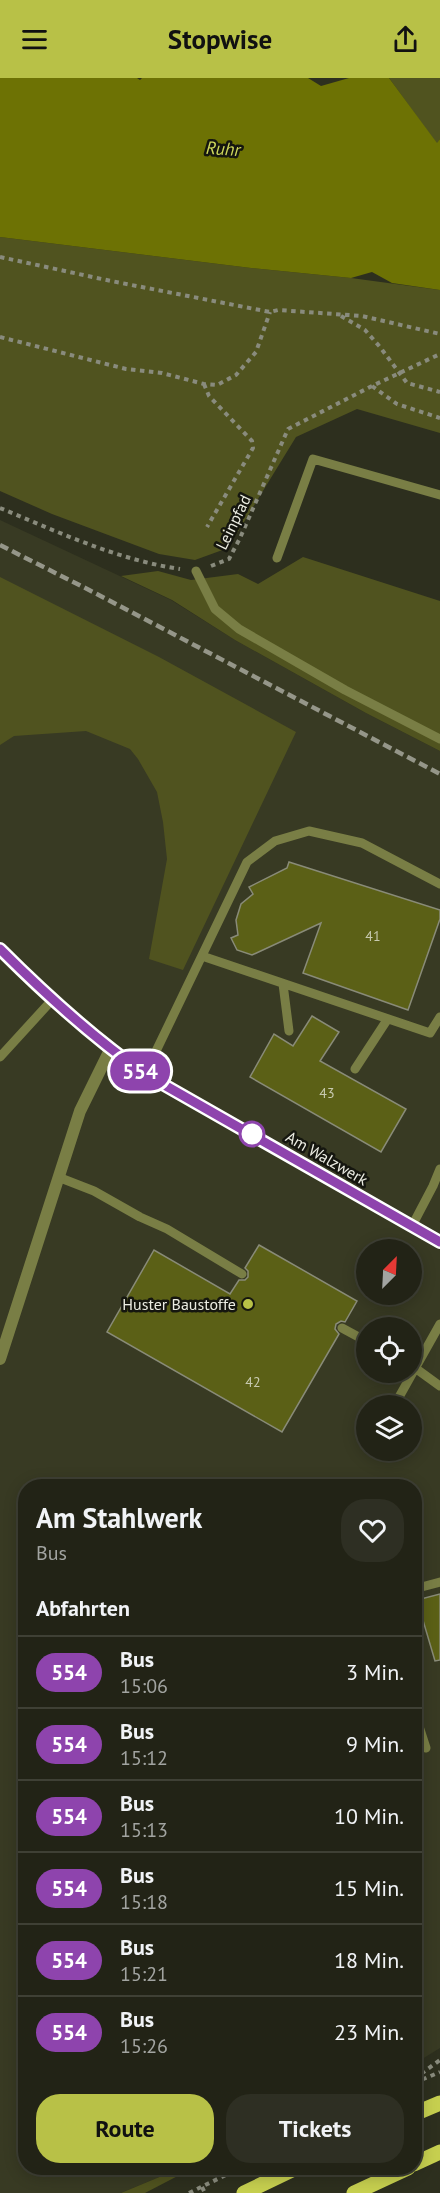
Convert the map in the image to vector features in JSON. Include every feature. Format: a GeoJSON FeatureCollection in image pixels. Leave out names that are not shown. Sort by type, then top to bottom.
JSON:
{"type":"FeatureCollection","features":[{"type":"Feature","properties":{"kind":"main road"},"geometry":{"type":"LineString","coordinates":[[422,2111],[440,2103]]}},
{"type":"Feature","properties":{"kind":"main road"},"geometry":{"type":"LineString","coordinates":[[422,2160],[440,2152]]}},
{"type":"Feature","properties":{"kind":"main road"},"geometry":{"type":"LineString","coordinates":[[244,2193],[281,2175]]}},
{"type":"Feature","properties":{"kind":"main road"},"geometry":{"type":"LineString","coordinates":[[354,2193],[393,2175]]}},
{"type":"Feature","properties":{"kind":"street","name":"Am Walzwerk"},"geometry":{"type":"LineString","coordinates":[[0,949],[52,1000],[110,1050],[145,1074],[440,1242]]}},
{"type":"Feature","properties":{"kind":"street"},"geometry":{"type":"LineString","coordinates":[[0,1359],[80,1111],[110,1050]]}},
{"type":"Feature","properties":{"kind":"lane"},"geometry":{"type":"LineString","coordinates":[[277,558],[313,459],[440,495]]}},
{"type":"Feature","properties":{"kind":"lane"},"geometry":{"type":"LineString","coordinates":[[196,571],[215,609],[239,629],[345,690],[440,739]]}},
{"type":"Feature","properties":{"kind":"lane"},"geometry":{"type":"LineString","coordinates":[[145,1074],[247,862],[275,841],[309,831],[362,843],[440,884]]}},
{"type":"Feature","properties":{"kind":"lane"},"geometry":{"type":"LineString","coordinates":[[202,956],[430,1033],[440,1017]]}},
{"type":"Feature","properties":{"kind":"lane"},"geometry":{"type":"LineString","coordinates":[[283,984],[290,1031]]}},
{"type":"Feature","properties":{"kind":"lane"},"geometry":{"type":"LineString","coordinates":[[0,1068],[0,1057],[52,1000]]}},
{"type":"Feature","properties":{"kind":"lane"},"geometry":{"type":"LineString","coordinates":[[355,1069],[387,1020]]}},
{"type":"Feature","properties":{"kind":"lane"},"geometry":{"type":"LineString","coordinates":[[412,1226],[437,1183],[440,1168]]}},
{"type":"Feature","properties":{"kind":"lane"},"geometry":{"type":"LineString","coordinates":[[58,1177],[94,1191],[140,1217],[167,1229],[242,1274]]}},
{"type":"Feature","properties":{"kind":"lane"},"geometry":{"type":"LineString","coordinates":[[422,1352],[440,1324]]}},
{"type":"Feature","properties":{"kind":"lane"},"geometry":{"type":"LineString","coordinates":[[342,1328],[356,1336]]}},
{"type":"Feature","properties":{"kind":"lane"},"geometry":{"type":"LineString","coordinates":[[422,1373],[440,1386]]}},
{"type":"Feature","properties":{"kind":"lane"},"geometry":{"type":"LineString","coordinates":[[422,1587],[440,1582]]}},
{"type":"Feature","properties":{"kind":"lane"},"geometry":{"type":"LineString","coordinates":[[422,1736],[426,1748]]}},
{"type":"Feature","properties":{"kind":"path"},"geometry":{"type":"LineString","coordinates":[[0,257],[111,282],[270,312],[278,310],[362,316],[440,334]]}},
{"type":"Feature","properties":{"kind":"path"},"geometry":{"type":"LineString","coordinates":[[0,337],[126,369],[162,373],[217,385],[236,375],[256,352],[270,312]]}},
{"type":"Feature","properties":{"kind":"path"},"geometry":{"type":"LineString","coordinates":[[337,315],[365,330],[407,383],[440,392]]}},
{"type":"Feature","properties":{"kind":"path","name":"Leinpfad"},"geometry":{"type":"LineString","coordinates":[[0,507],[64,535],[132,558],[163,567],[196,571],[229,559],[288,429],[440,354]]}},
{"type":"Feature","properties":{"kind":"path"},"geometry":{"type":"LineString","coordinates":[[204,384],[208,396],[248,436],[253,448],[207,527]]}},
{"type":"Feature","properties":{"kind":"path"},"geometry":{"type":"LineString","coordinates":[[372,386],[397,404],[440,418]]}},
{"type":"Feature","properties":{"kind":"path"},"geometry":{"type":"LineString","coordinates":[[422,2075],[440,2060]]}},
{"type":"Feature","properties":{"kind":"path"},"geometry":{"type":"LineString","coordinates":[[422,2078],[440,2072]]}},
{"type":"Feature","properties":{"kind":"path"},"geometry":{"type":"LineString","coordinates":[[189,2193],[226,2175]]}},
{"type":"Feature","properties":{"kind":"path"},"geometry":{"type":"LineString","coordinates":[[202,2187],[205,2193]]}},
{"type":"Feature","properties":{"kind":"shaded area"},"geometry":{"type":"Polygon","coordinates":[[[0,520],[171,600],[235,640],[366,713],[440,751],[440,2048],[422,2059],[422,1479],[18,1479],[18,2175],[164,2175],[121,2193],[0,2193],[0,520]]]}},
{"type":"Feature","properties":{"kind":"green space"},"geometry":{"type":"Polygon","coordinates":[[[389,78],[440,78],[440,139],[437,144],[389,78]]]}},
{"type":"Feature","properties":{"kind":"green space"},"geometry":{"type":"Polygon","coordinates":[[[0,237],[440,290],[440,433],[357,409],[296,437],[228,548],[195,560],[159,554],[52,514],[0,491],[0,237]]]}},
{"type":"Feature","properties":{"kind":"green space"},"geometry":{"type":"Polygon","coordinates":[[[303,557],[440,601],[440,751],[366,713],[235,640],[172,600],[121,576],[158,571],[191,580],[238,574],[258,584],[303,557]]]}},
{"type":"Feature","properties":{"kind":"green space"},"geometry":{"type":"Polygon","coordinates":[[[0,577],[159,657],[296,732],[183,970],[149,959],[167,859],[157,792],[130,749],[86,731],[14,736],[0,745],[0,577]]]}},
{"type":"Feature","properties":{"kind":"green space"},"geometry":{"type":"Polygon","coordinates":[[[164,2175],[180,2175],[145,2193],[121,2193],[164,2175]]]}},
{"type":"Feature","properties":{"kind":"water","name":"Ruhr"},"geometry":{"type":"Polygon","coordinates":[[[0,78],[137,78],[140,80],[142,78],[308,78],[321,86],[349,78],[389,78],[437,143],[440,139],[440,290],[392,283],[372,272],[351,278],[0,237],[0,78]]]}},
{"type":"Feature","properties":{"kind":"building"},"geometry":{"type":"Polygon","coordinates":[[[289,862],[440,910],[440,919],[408,1010],[303,973],[321,923],[252,955],[237,950],[231,938],[238,935],[236,920],[241,904],[253,894],[249,887],[287,868],[289,862]]]}},
{"type":"Feature","properties":{"kind":"building"},"geometry":{"type":"Polygon","coordinates":[[[312,1016],[339,1032],[320,1061],[406,1109],[381,1152],[250,1077],[274,1034],[293,1046],[312,1016]]]}},
{"type":"Feature","properties":{"kind":"building"},"geometry":{"type":"Polygon","coordinates":[[[259,1245],[356,1300],[345,1322],[341,1321],[336,1324],[335,1329],[339,1334],[282,1432],[107,1332],[154,1250],[230,1294],[239,1280],[245,1280],[248,1277],[248,1271],[245,1268],[259,1245]]]}},
{"type":"Feature","properties":{"kind":"building"},"geometry":{"type":"Polygon","coordinates":[[[440,1594],[440,1660],[435,1661],[422,1617],[422,1599],[440,1594]]]}},
{"type":"Feature","properties":{"kind":"railway"},"geometry":{"type":"LineString","coordinates":[[0,545],[440,774]]}},
{"type":"Feature","properties":{"kind":"bus line","name":"554"},"geometry":{"type":"LineString","coordinates":[[0,949],[52,1000],[110,1050],[145,1074],[440,1242]]}},
{"type":"Feature","properties":{"kind":"place","name":"Huster Baustoffe"},"geometry":{"type":"Point","coordinates":[248,1304]}}]}
